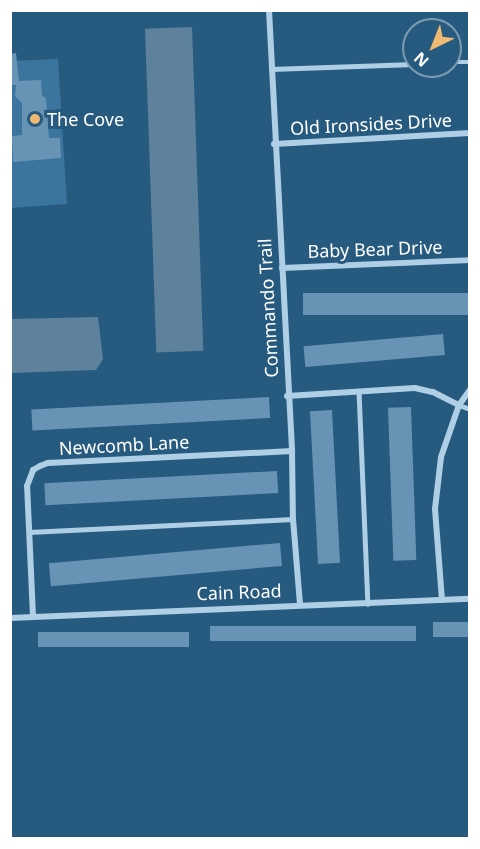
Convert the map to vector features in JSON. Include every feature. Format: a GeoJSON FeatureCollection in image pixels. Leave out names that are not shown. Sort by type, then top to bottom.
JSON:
{"type":"FeatureCollection","features":[{"type":"Feature","properties":{"kind":"street","name":"Commando Trail"},"geometry":{"type":"LineString","coordinates":[[269,10],[287,396],[292,451],[293,519],[300,605]]}},
{"type":"Feature","properties":{"kind":"street","name":"Old Ironsides Drive"},"geometry":{"type":"LineString","coordinates":[[274,144],[470,133]]}},
{"type":"Feature","properties":{"kind":"street","name":"Baby Bear Drive"},"geometry":{"type":"LineString","coordinates":[[282,268],[470,260]]}},
{"type":"Feature","properties":{"kind":"street"},"geometry":{"type":"LineString","coordinates":[[287,396],[424,389],[459,405]]}},
{"type":"Feature","properties":{"kind":"street"},"geometry":{"type":"LineString","coordinates":[[442,600],[435,509],[441,457],[459,405],[470,390]]}},
{"type":"Feature","properties":{"kind":"street","name":"Newcomb Lane"},"geometry":{"type":"LineString","coordinates":[[33,616],[27,486],[33,470],[48,463],[292,451]]}},
{"type":"Feature","properties":{"kind":"street","name":"Cain Road"},"geometry":{"type":"LineString","coordinates":[[10,618],[470,599]]}},
{"type":"Feature","properties":{"kind":"lane"},"geometry":{"type":"LineString","coordinates":[[271,69],[402,64]]}},
{"type":"Feature","properties":{"kind":"lane"},"geometry":{"type":"LineString","coordinates":[[359,392],[368,604]]}},
{"type":"Feature","properties":{"kind":"lane"},"geometry":{"type":"LineString","coordinates":[[459,405],[470,409]]}},
{"type":"Feature","properties":{"kind":"lane"},"geometry":{"type":"LineString","coordinates":[[29,532],[293,519]]}},
{"type":"Feature","properties":{"kind":"shaded area"},"geometry":{"type":"Polygon","coordinates":[[[192,27],[203,351],[156,352],[145,29],[192,27]]]}},
{"type":"Feature","properties":{"kind":"shaded area"},"geometry":{"type":"Polygon","coordinates":[[[58,59],[67,204],[11,208],[10,61],[58,59]]]}},
{"type":"Feature","properties":{"kind":"shaded area"},"geometry":{"type":"Polygon","coordinates":[[[98,317],[103,359],[96,370],[11,373],[11,319],[98,317]]]}},
{"type":"Feature","properties":{"kind":"building","name":"The Cove"},"geometry":{"type":"Polygon","coordinates":[[[16,53],[19,81],[41,80],[42,96],[46,98],[49,138],[60,138],[61,158],[13,162],[12,136],[22,135],[22,103],[15,96],[16,85],[10,85],[10,54],[16,53]]]}},
{"type":"Feature","properties":{"kind":"building"},"geometry":{"type":"Polygon","coordinates":[[[303,293],[470,293],[470,315],[303,315],[303,293]]]}},
{"type":"Feature","properties":{"kind":"building"},"geometry":{"type":"Polygon","coordinates":[[[443,334],[445,355],[305,367],[304,346],[443,334]]]}},
{"type":"Feature","properties":{"kind":"building"},"geometry":{"type":"Polygon","coordinates":[[[269,397],[270,418],[32,430],[31,409],[269,397]]]}},
{"type":"Feature","properties":{"kind":"building"},"geometry":{"type":"Polygon","coordinates":[[[411,407],[416,560],[393,561],[388,408],[411,407]]]}},
{"type":"Feature","properties":{"kind":"building"},"geometry":{"type":"Polygon","coordinates":[[[332,410],[340,563],[318,564],[310,411],[332,410]]]}},
{"type":"Feature","properties":{"kind":"building"},"geometry":{"type":"Polygon","coordinates":[[[277,471],[278,493],[45,505],[44,483],[277,471]]]}},
{"type":"Feature","properties":{"kind":"building"},"geometry":{"type":"Polygon","coordinates":[[[280,543],[282,566],[51,586],[49,563],[280,543]]]}},
{"type":"Feature","properties":{"kind":"building"},"geometry":{"type":"Polygon","coordinates":[[[433,622],[470,622],[470,637],[433,637],[433,622]]]}},
{"type":"Feature","properties":{"kind":"building"},"geometry":{"type":"Polygon","coordinates":[[[210,626],[416,626],[416,641],[210,641],[210,626]]]}},
{"type":"Feature","properties":{"kind":"building"},"geometry":{"type":"Polygon","coordinates":[[[38,632],[189,632],[189,647],[38,647],[38,632]]]}},
{"type":"Feature","properties":{"kind":"place","name":"The Cove"},"geometry":{"type":"Point","coordinates":[35,119]}}]}
